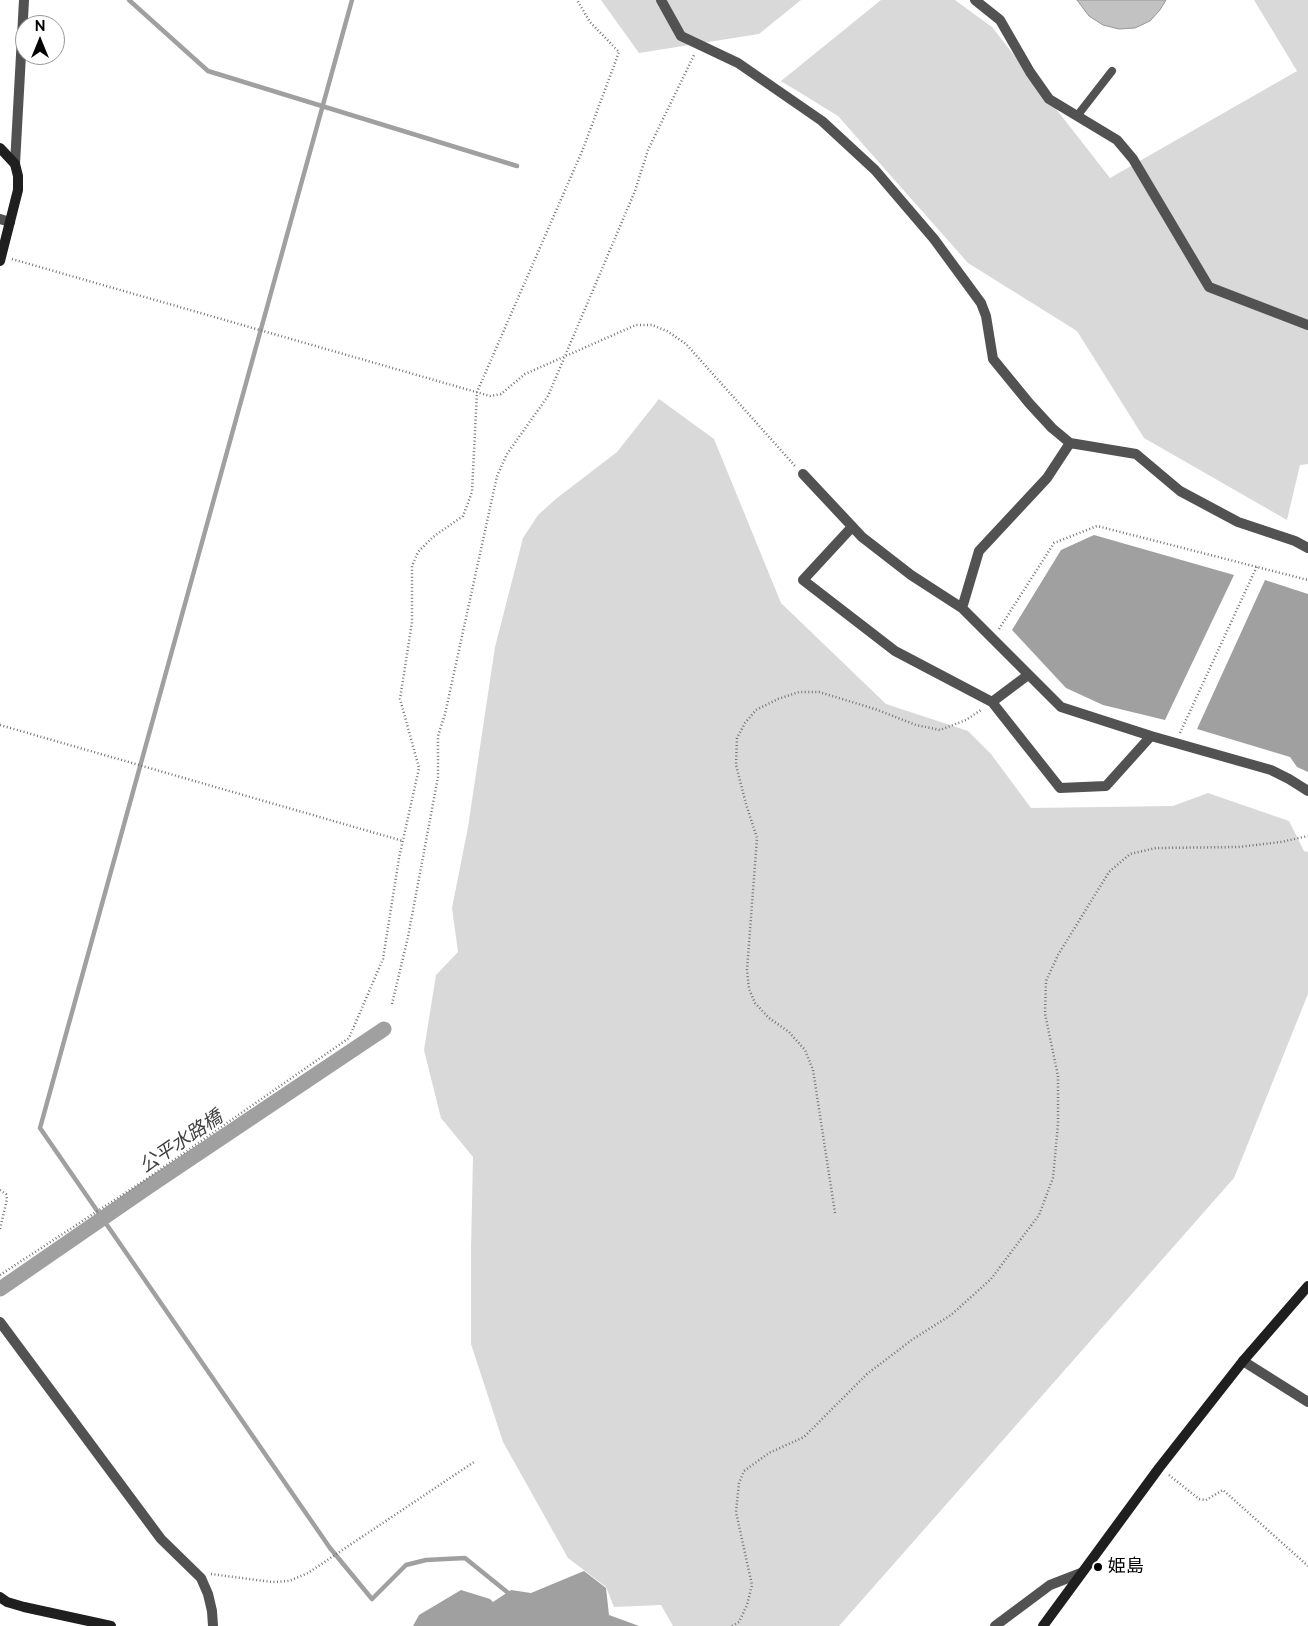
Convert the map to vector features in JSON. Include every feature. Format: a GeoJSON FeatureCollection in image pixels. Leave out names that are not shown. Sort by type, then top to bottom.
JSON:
{"type":"FeatureCollection","features":[{"type":"Feature","properties":{"kind":"street"},"geometry":{"type":"LineString","coordinates":[[1,258],[5,221],[18,190],[18,176],[15,164],[24,0]]}},
{"type":"Feature","properties":{"kind":"street"},"geometry":{"type":"LineString","coordinates":[[661,0],[681,36],[738,63],[822,121],[875,170],[934,239],[982,303],[993,359],[1034,410],[1052,428],[1070,443],[1136,454],[1180,491],[1238,522],[1295,541],[1308,548]]}},
{"type":"Feature","properties":{"kind":"street"},"geometry":{"type":"LineString","coordinates":[[975,0],[1000,20],[1030,72],[1049,99],[1117,140],[1133,159],[1209,287],[1308,325]]}},
{"type":"Feature","properties":{"kind":"street"},"geometry":{"type":"LineString","coordinates":[[0,148],[15,164]]}},
{"type":"Feature","properties":{"kind":"street"},"geometry":{"type":"LineString","coordinates":[[962,608],[979,551],[1047,478],[1070,443]]}},
{"type":"Feature","properties":{"kind":"street"},"geometry":{"type":"LineString","coordinates":[[803,474],[862,537],[911,575],[962,608],[1061,707],[1151,736],[1271,770],[1308,791]]}},
{"type":"Feature","properties":{"kind":"street"},"geometry":{"type":"LineString","coordinates":[[852,527],[803,580],[895,651],[992,702],[1060,788],[1106,786],[1151,736]]}},
{"type":"Feature","properties":{"kind":"street"},"geometry":{"type":"LineString","coordinates":[[992,702],[1028,675]]}},
{"type":"Feature","properties":{"kind":"street"},"geometry":{"type":"LineString","coordinates":[[1043,1626],[1080,1573],[1159,1468],[1243,1361],[1308,1286]]}},
{"type":"Feature","properties":{"kind":"street"},"geometry":{"type":"LineString","coordinates":[[0,1322],[161,1539],[201,1578],[208,1594],[213,1626]]}},
{"type":"Feature","properties":{"kind":"street"},"geometry":{"type":"LineString","coordinates":[[1243,1361],[1308,1402]]}},
{"type":"Feature","properties":{"kind":"street"},"geometry":{"type":"LineString","coordinates":[[995,1626],[1050,1585],[1080,1573]]}},
{"type":"Feature","properties":{"kind":"street"},"geometry":{"type":"LineString","coordinates":[[0,1597],[7,1602],[24,1607],[111,1626]]}},
{"type":"Feature","properties":{"kind":"lane"},"geometry":{"type":"LineString","coordinates":[[1077,116],[1112,71]]}},
{"type":"Feature","properties":{"kind":"path"},"geometry":{"type":"LineString","coordinates":[[0,1275],[142,1182],[349,1038],[383,959],[403,841],[419,768],[400,700],[412,622],[412,566],[418,552],[433,537],[463,516],[472,492],[477,392],[583,149],[618,52],[590,22],[577,0]]}},
{"type":"Feature","properties":{"kind":"path"},"geometry":{"type":"LineString","coordinates":[[392,1004],[408,936],[438,777],[438,736],[445,714],[497,476],[507,454],[548,396],[635,191],[648,150],[698,45]]}},
{"type":"Feature","properties":{"kind":"path"},"geometry":{"type":"LineString","coordinates":[[1,258],[490,396],[500,394],[525,374],[565,356],[636,325],[652,325],[667,331],[686,344],[803,474]]}},
{"type":"Feature","properties":{"kind":"path"},"geometry":{"type":"LineString","coordinates":[[993,639],[1054,543],[1097,526],[1308,580]]}},
{"type":"Feature","properties":{"kind":"path"},"geometry":{"type":"LineString","coordinates":[[1176,743],[1257,566]]}},
{"type":"Feature","properties":{"kind":"path"},"geometry":{"type":"LineString","coordinates":[[835,1213],[813,1070],[805,1050],[789,1032],[769,1018],[755,1002],[749,989],[747,970],[758,838],[746,804],[736,766],[737,738],[745,723],[756,710],[778,699],[799,692],[819,692],[875,709],[916,725],[940,730],[966,720],[992,702]]}},
{"type":"Feature","properties":{"kind":"path"},"geometry":{"type":"LineString","coordinates":[[0,725],[403,841]]}},
{"type":"Feature","properties":{"kind":"path"},"geometry":{"type":"LineString","coordinates":[[732,1626],[739,1622],[747,1605],[752,1585],[736,1512],[739,1483],[744,1471],[768,1453],[804,1437],[867,1374],[913,1339],[951,1315],[991,1279],[1039,1215],[1053,1178],[1058,1124],[1058,1076],[1045,1014],[1046,981],[1058,955],[1109,872],[1130,854],[1156,848],[1238,847],[1281,842],[1308,836]]}},
{"type":"Feature","properties":{"kind":"path"},"geometry":{"type":"LineString","coordinates":[[0,1190],[6,1194],[7,1199],[0,1229]]}},
{"type":"Feature","properties":{"kind":"path"},"geometry":{"type":"LineString","coordinates":[[195,1572],[272,1582],[289,1581],[308,1574],[474,1462]]}},
{"type":"Feature","properties":{"kind":"path"},"geometry":{"type":"LineString","coordinates":[[1159,1468],[1200,1499],[1206,1500],[1223,1490],[1308,1566]]}},
{"type":"Feature","properties":{"kind":"shaded area"},"geometry":{"type":"Polygon","coordinates":[[[601,0],[801,0],[759,34],[639,53],[601,0]]]}},
{"type":"Feature","properties":{"kind":"shaded area"},"geometry":{"type":"Polygon","coordinates":[[[881,0],[955,0],[992,27],[1110,178],[1297,71],[1254,0],[1308,0],[1308,464],[1300,465],[1287,520],[1144,438],[1077,331],[968,263],[838,116],[781,81],[881,0]]]}},
{"type":"Feature","properties":{"kind":"shaded area"},"geometry":{"type":"Polygon","coordinates":[[[659,399],[714,439],[781,603],[886,704],[968,731],[991,754],[1031,808],[1173,806],[1208,793],[1289,821],[1304,851],[1308,852],[1308,994],[1234,1178],[839,1626],[673,1626],[661,1605],[614,1607],[606,1587],[568,1558],[503,1442],[471,1344],[473,1157],[441,1118],[424,1050],[436,975],[458,952],[452,908],[468,827],[495,647],[523,538],[538,515],[617,452],[659,399]]]}},
{"type":"Feature","properties":{"kind":"shaded area"},"geometry":{"type":"Polygon","coordinates":[[[1094,535],[1234,575],[1165,720],[1103,705],[1066,688],[1012,630],[1061,550],[1094,535]]]}},
{"type":"Feature","properties":{"kind":"shaded area"},"geometry":{"type":"Polygon","coordinates":[[[1265,580],[1308,594],[1308,772],[1297,767],[1290,757],[1197,729],[1265,580]]]}},
{"type":"Feature","properties":{"kind":"shaded area"},"geometry":{"type":"Polygon","coordinates":[[[584,1571],[606,1588],[609,1615],[639,1626],[413,1626],[419,1615],[461,1590],[490,1599],[493,1602],[511,1590],[531,1593],[584,1571]]]}},
{"type":"Feature","properties":{"kind":"building"},"geometry":{"type":"Polygon","coordinates":[[[1077,0],[1166,0],[1150,21],[1135,28],[1119,29],[1103,25],[1089,16],[1077,0]]]}},
{"type":"Feature","properties":{"kind":"waterway"},"geometry":{"type":"LineString","coordinates":[[129,0],[208,71],[517,166]]}},
{"type":"Feature","properties":{"kind":"waterway"},"geometry":{"type":"LineString","coordinates":[[352,0],[40,1128],[330,1548],[372,1599],[406,1565],[426,1560],[465,1558],[512,1596]]}},
{"type":"Feature","properties":{"kind":"waterway","name":"公平水路橋"},"geometry":{"type":"LineString","coordinates":[[0,1289],[384,1029]]}},
{"type":"Feature","properties":{"kind":"place","name":"姫島"},"geometry":{"type":"Point","coordinates":[1098,1567]}}]}
